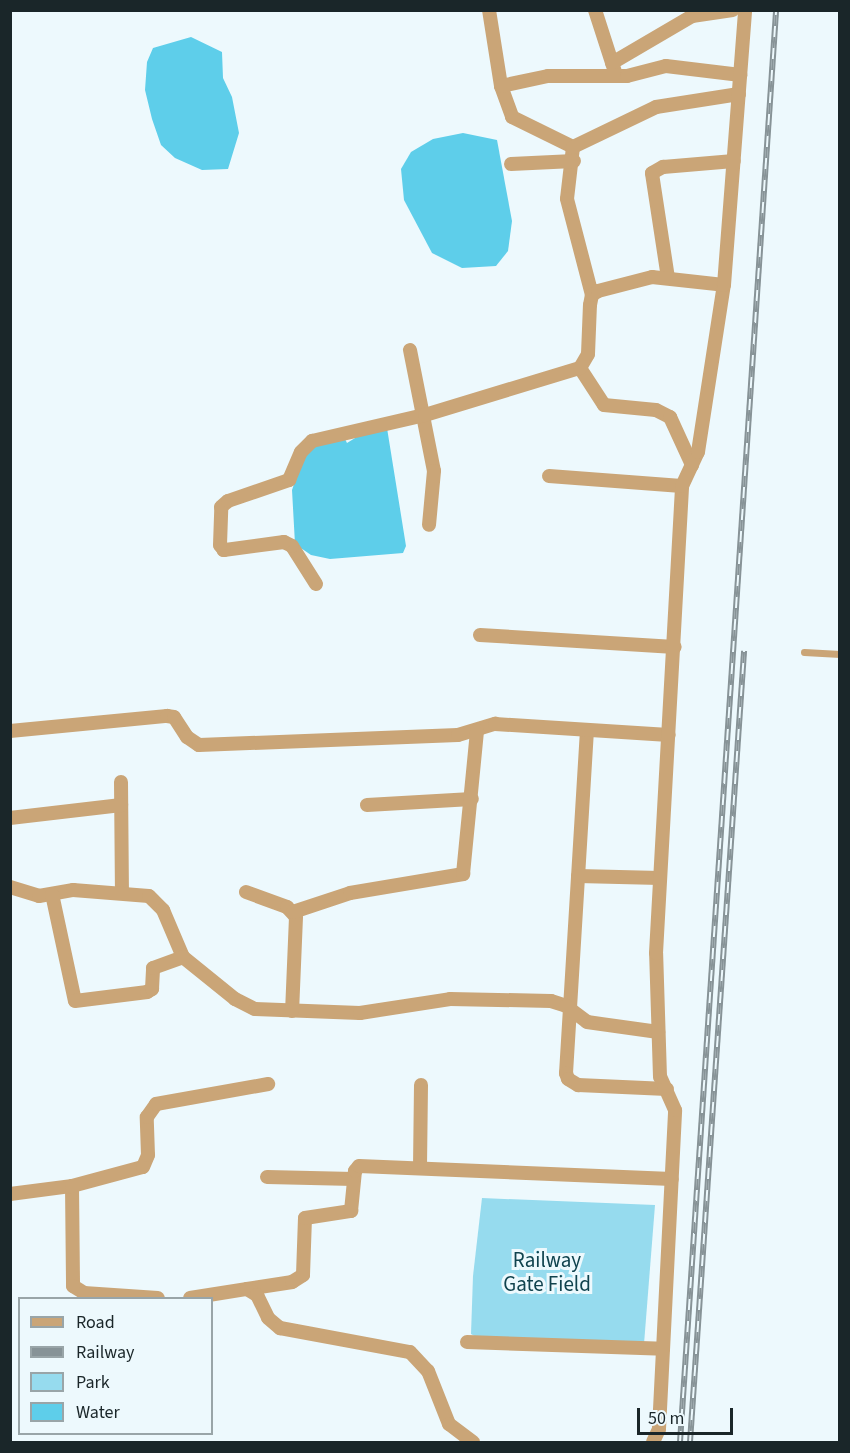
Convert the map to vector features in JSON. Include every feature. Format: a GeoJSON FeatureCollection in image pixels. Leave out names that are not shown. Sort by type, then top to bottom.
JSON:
{"type":"FeatureCollection","features":[{"type":"Feature","properties":{"kind":"street"},"geometry":{"type":"LineString","coordinates":[[489,10],[501,86],[512,117],[574,154]]}},
{"type":"Feature","properties":{"kind":"street"},"geometry":{"type":"LineString","coordinates":[[595,10],[614,70]]}},
{"type":"Feature","properties":{"kind":"street"},"geometry":{"type":"LineString","coordinates":[[614,70],[692,16],[733,10]]}},
{"type":"Feature","properties":{"kind":"street"},"geometry":{"type":"LineString","coordinates":[[653,1443],[659,1429],[675,1110],[660,1077],[656,953],[675,647],[682,486],[698,452],[724,285],[745,10]]}},
{"type":"Feature","properties":{"kind":"street"},"geometry":{"type":"LineString","coordinates":[[501,86],[548,76],[666,66],[740,75]]}},
{"type":"Feature","properties":{"kind":"street"},"geometry":{"type":"LineString","coordinates":[[511,164],[574,154],[646,110],[739,94]]}},
{"type":"Feature","properties":{"kind":"street"},"geometry":{"type":"LineString","coordinates":[[316,584],[292,546],[284,542],[224,550],[220,545],[221,507],[228,501],[289,480],[301,452],[312,441],[424,415],[580,368],[588,354],[592,295],[567,199],[574,154]]}},
{"type":"Feature","properties":{"kind":"street"},"geometry":{"type":"LineString","coordinates":[[668,278],[652,173],[663,167],[734,161]]}},
{"type":"Feature","properties":{"kind":"street"},"geometry":{"type":"LineString","coordinates":[[592,295],[643,278],[668,278],[724,285]]}},
{"type":"Feature","properties":{"kind":"street"},"geometry":{"type":"LineString","coordinates":[[410,350],[435,478],[429,525]]}},
{"type":"Feature","properties":{"kind":"street"},"geometry":{"type":"LineString","coordinates":[[580,368],[604,405],[656,410],[670,417],[692,465]]}},
{"type":"Feature","properties":{"kind":"street"},"geometry":{"type":"LineString","coordinates":[[549,476],[682,486]]}},
{"type":"Feature","properties":{"kind":"street"},"geometry":{"type":"LineString","coordinates":[[480,635],[675,647]]}},
{"type":"Feature","properties":{"kind":"street"},"geometry":{"type":"LineString","coordinates":[[10,731],[167,716],[174,717],[187,737],[199,745],[477,731],[495,724],[669,735]]}},
{"type":"Feature","properties":{"kind":"street"},"geometry":{"type":"LineString","coordinates":[[587,730],[566,1072],[572,1083],[667,1089]]}},
{"type":"Feature","properties":{"kind":"street"},"geometry":{"type":"LineString","coordinates":[[246,892],[292,912],[341,895],[463,874],[477,731]]}},
{"type":"Feature","properties":{"kind":"street"},"geometry":{"type":"LineString","coordinates":[[121,782],[122,892]]}},
{"type":"Feature","properties":{"kind":"street"},"geometry":{"type":"LineString","coordinates":[[367,805],[472,799]]}},
{"type":"Feature","properties":{"kind":"street"},"geometry":{"type":"LineString","coordinates":[[10,818],[121,805]]}},
{"type":"Feature","properties":{"kind":"street"},"geometry":{"type":"LineString","coordinates":[[578,876],[660,878]]}},
{"type":"Feature","properties":{"kind":"street"},"geometry":{"type":"LineString","coordinates":[[10,887],[39,896],[140,893],[158,902],[183,957],[245,1005],[292,1011],[360,1014],[450,999],[551,1001],[570,1010],[586,1022],[658,1032]]}},
{"type":"Feature","properties":{"kind":"street"},"geometry":{"type":"LineString","coordinates":[[52,894],[75,1000],[147,992],[152,988],[153,968],[183,957]]}},
{"type":"Feature","properties":{"kind":"street"},"geometry":{"type":"LineString","coordinates":[[292,912],[297,924],[292,1011]]}},
{"type":"Feature","properties":{"kind":"street"},"geometry":{"type":"LineString","coordinates":[[10,1194],[72,1186],[143,1167],[148,1155],[147,1117],[156,1104],[268,1084]]}},
{"type":"Feature","properties":{"kind":"street"},"geometry":{"type":"LineString","coordinates":[[420,1167],[421,1085]]}},
{"type":"Feature","properties":{"kind":"street"},"geometry":{"type":"LineString","coordinates":[[201,1297],[292,1282],[303,1275],[304,1218],[351,1211],[355,1171],[365,1165],[672,1179]]}},
{"type":"Feature","properties":{"kind":"street"},"geometry":{"type":"LineString","coordinates":[[267,1178],[354,1179]]}},
{"type":"Feature","properties":{"kind":"street"},"geometry":{"type":"LineString","coordinates":[[72,1186],[73,1286],[84,1293],[133,1297]]}},
{"type":"Feature","properties":{"kind":"street"},"geometry":{"type":"LineString","coordinates":[[247,1289],[257,1295],[268,1318],[280,1328],[400,1349],[418,1357],[428,1371],[449,1424],[473,1443]]}},
{"type":"Feature","properties":{"kind":"street"},"geometry":{"type":"LineString","coordinates":[[466,1342],[663,1349]]}},
{"type":"Feature","properties":{"kind":"lane"},"geometry":{"type":"LineString","coordinates":[[804,652],[840,654]]}},
{"type":"Feature","properties":{"kind":"green space","name":"Railway Gate Field"},"geometry":{"type":"Polygon","coordinates":[[[482,1198],[655,1205],[644,1344],[480,1339],[471,1334],[473,1276],[482,1198]]]}},
{"type":"Feature","properties":{"kind":"water"},"geometry":{"type":"Polygon","coordinates":[[[191,37],[222,52],[223,78],[232,97],[239,133],[228,169],[202,170],[175,158],[161,145],[152,119],[145,90],[147,62],[153,48],[191,37]]]}},
{"type":"Feature","properties":{"kind":"water"},"geometry":{"type":"Polygon","coordinates":[[[463,133],[497,140],[512,221],[508,251],[496,266],[462,268],[432,253],[404,200],[401,169],[411,152],[433,139],[463,133]]]}},
{"type":"Feature","properties":{"kind":"water"},"geometry":{"type":"Polygon","coordinates":[[[387,428],[406,546],[403,553],[330,559],[311,555],[295,544],[292,490],[304,455],[313,447],[345,439],[347,443],[360,435],[387,428]]]}},
{"type":"Feature","properties":{"kind":"railway"},"geometry":{"type":"LineString","coordinates":[[680,1442],[776,10]]}},
{"type":"Feature","properties":{"kind":"railway"},"geometry":{"type":"LineString","coordinates":[[690,1442],[744,651]]}}]}
